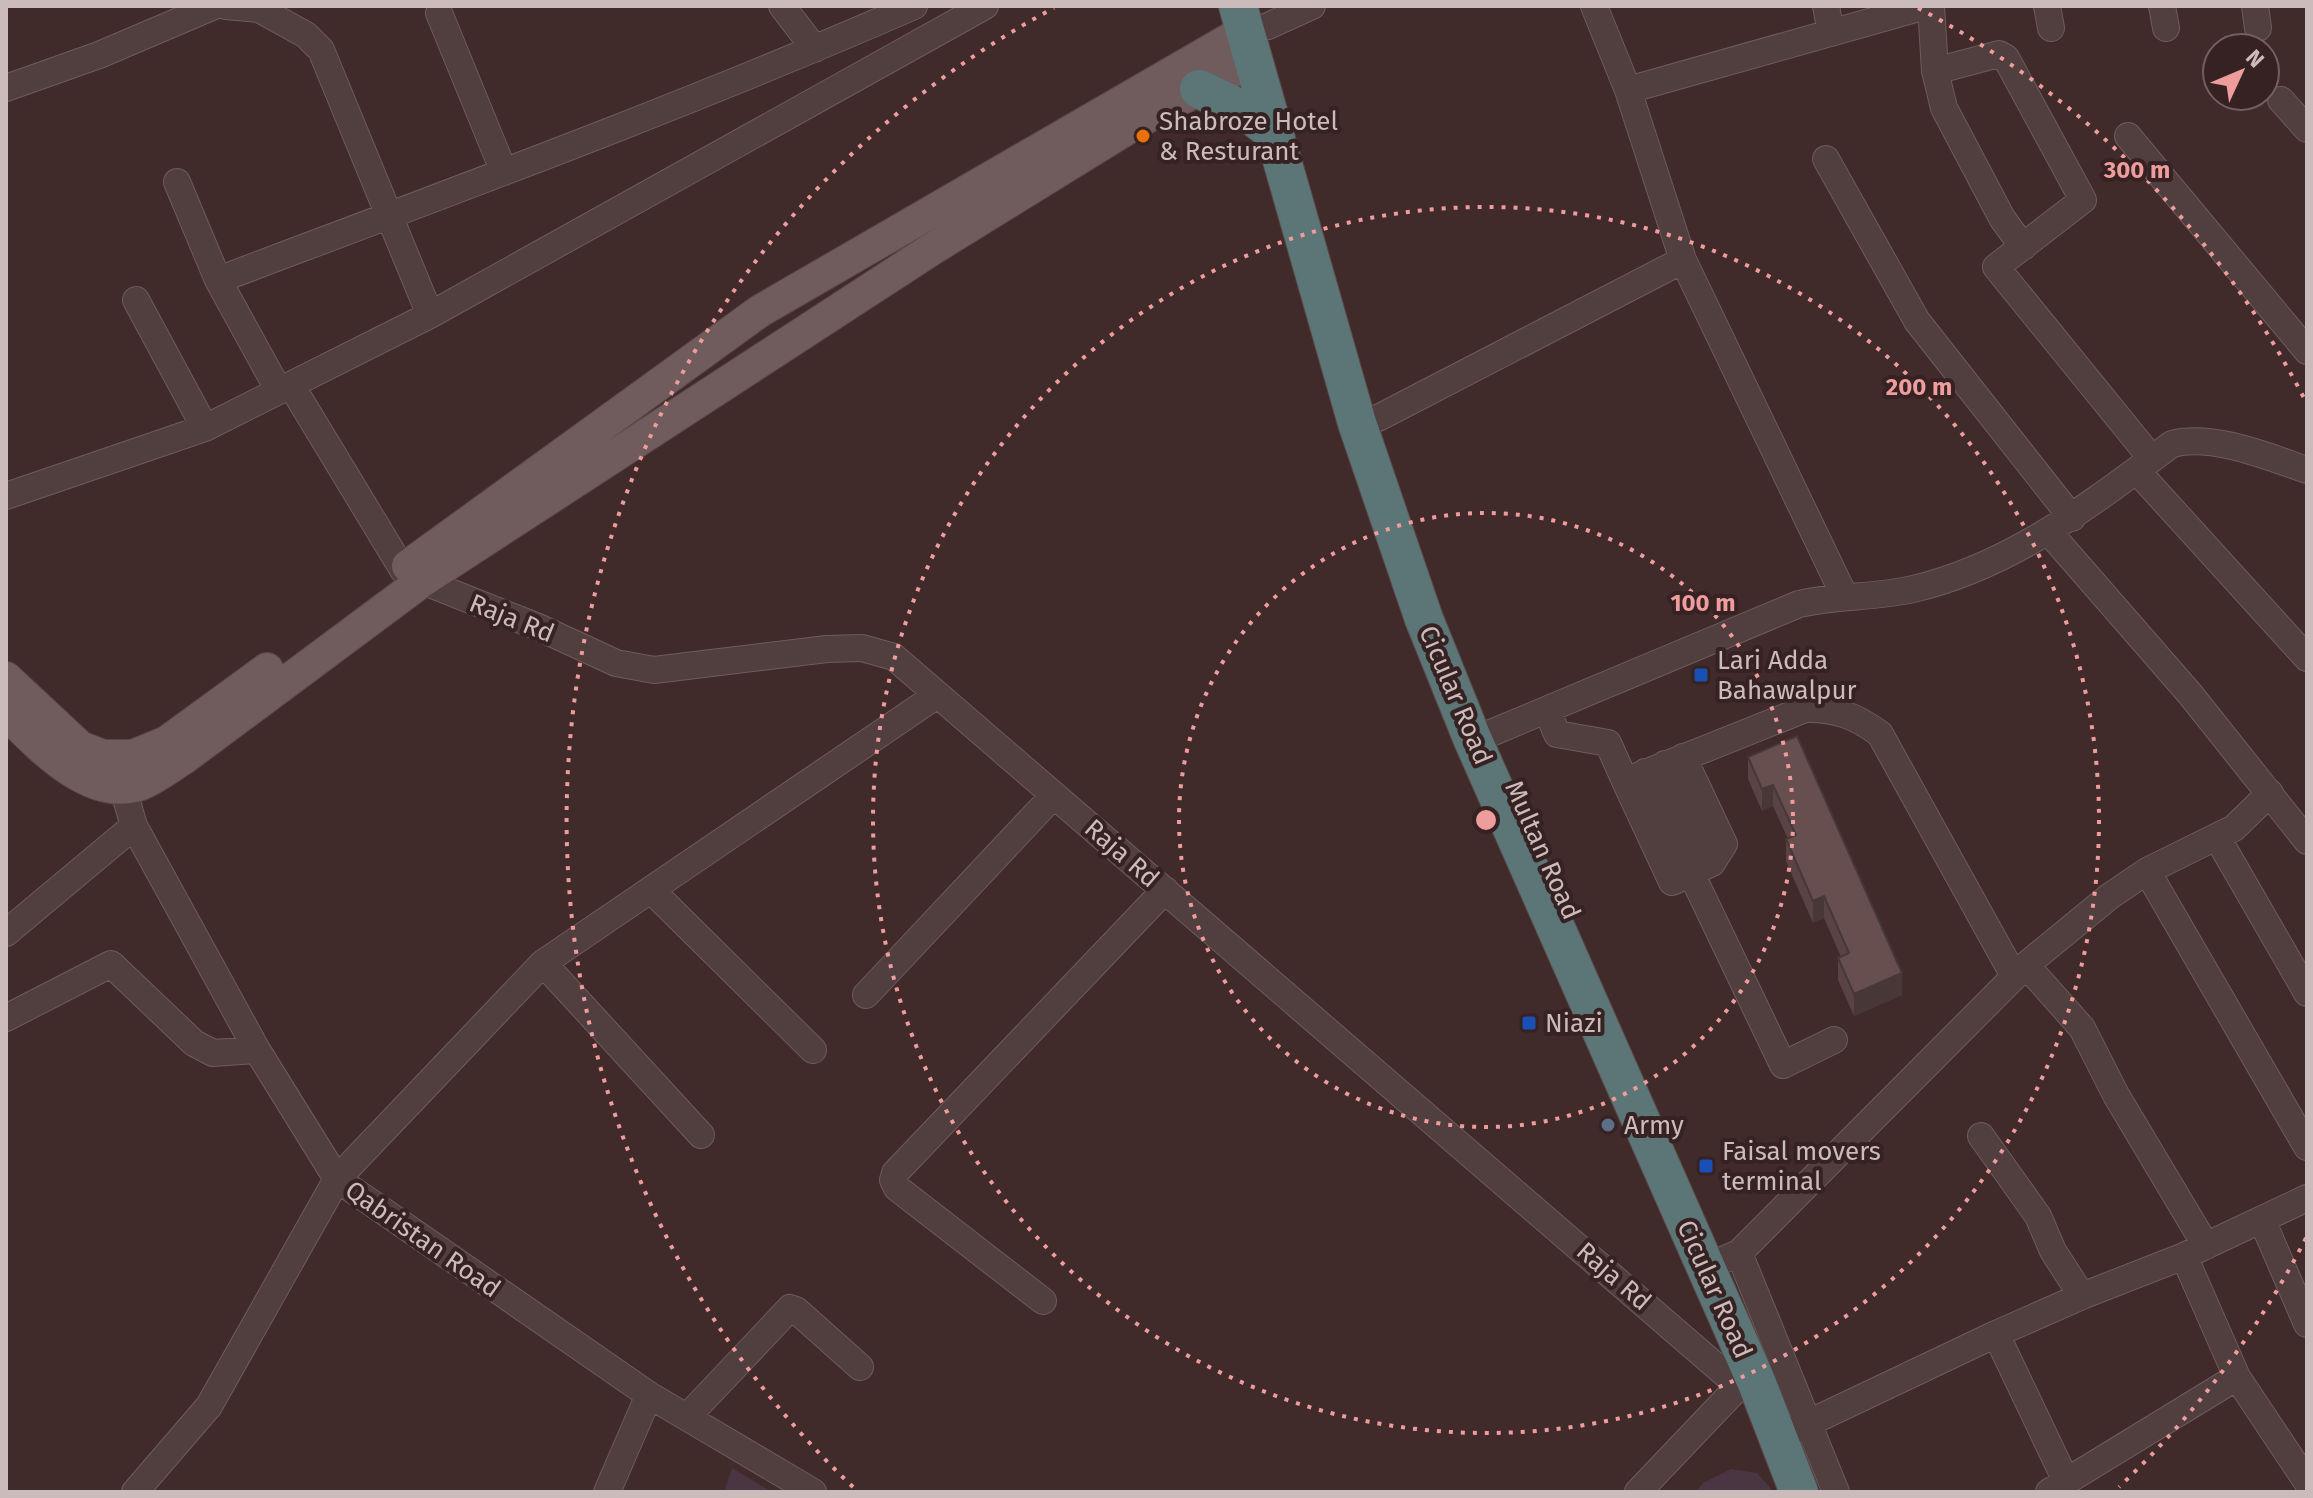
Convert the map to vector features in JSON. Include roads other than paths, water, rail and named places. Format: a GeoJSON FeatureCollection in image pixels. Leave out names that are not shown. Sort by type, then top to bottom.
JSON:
{"type":"FeatureCollection","features":[{"type":"Feature","properties":{"kind":"highway","name":"Cicular Road"},"geometry":{"type":"LineString","coordinates":[[1253,26],[1272,131],[1367,420],[1424,619],[1472,738],[1723,1260],[1756,1381],[1799,1492]]}},
{"type":"Feature","properties":{"kind":"highway","name":"Multan Road"},"geometry":{"type":"LineString","coordinates":[[1253,26],[1367,420],[1491,733],[1723,1260]]}},
{"type":"Feature","properties":{"kind":"highway"},"geometry":{"type":"LineString","coordinates":[[1199,89],[1247,112],[1272,131]]}},
{"type":"Feature","properties":{"kind":"highway"},"geometry":{"type":"LineString","coordinates":[[1756,1381],[1803,1426],[1820,1492]]}},
{"type":"Feature","properties":{"kind":"main road"},"geometry":{"type":"LineString","coordinates":[[6,678],[80,747],[103,756],[133,756],[167,742],[413,576],[932,249],[1136,123],[1199,89],[1253,26]]}},
{"type":"Feature","properties":{"kind":"main road"},"geometry":{"type":"LineString","coordinates":[[6,713],[64,766],[85,780],[123,788],[142,784],[184,758],[413,576],[760,311],[1253,26]]}},
{"type":"Feature","properties":{"kind":"street"},"geometry":{"type":"LineString","coordinates":[[6,88],[99,55],[214,6]]}},
{"type":"Feature","properties":{"kind":"street"},"geometry":{"type":"LineString","coordinates":[[226,6],[259,9],[306,35],[321,50],[430,315]]}},
{"type":"Feature","properties":{"kind":"street"},"geometry":{"type":"LineString","coordinates":[[782,6],[815,49]]}},
{"type":"Feature","properties":{"kind":"street"},"geometry":{"type":"LineString","coordinates":[[218,280],[504,172],[815,49],[914,6]]}},
{"type":"Feature","properties":{"kind":"street"},"geometry":{"type":"LineString","coordinates":[[6,496],[205,428],[285,388],[430,315],[985,6]]}},
{"type":"Feature","properties":{"kind":"street"},"geometry":{"type":"LineString","coordinates":[[1253,26],[1312,6]]}},
{"type":"Feature","properties":{"kind":"street"},"geometry":{"type":"LineString","coordinates":[[1594,6],[1628,90],[1683,260],[1845,597]]}},
{"type":"Feature","properties":{"kind":"street"},"geometry":{"type":"LineString","coordinates":[[1826,6],[1831,33]]}},
{"type":"Feature","properties":{"kind":"street"},"geometry":{"type":"LineString","coordinates":[[1628,90],[1929,6],[1935,71],[1944,108],[2002,218],[2023,247]]}},
{"type":"Feature","properties":{"kind":"street"},"geometry":{"type":"LineString","coordinates":[[439,13],[504,172]]}},
{"type":"Feature","properties":{"kind":"street"},"geometry":{"type":"LineString","coordinates":[[1935,71],[2004,55],[2083,197],[2079,204],[1996,267],[2144,465],[2307,658]]}},
{"type":"Feature","properties":{"kind":"street"},"geometry":{"type":"LineString","coordinates":[[2281,100],[2307,129]]}},
{"type":"Feature","properties":{"kind":"street"},"geometry":{"type":"LineString","coordinates":[[2128,136],[2307,351]]}},
{"type":"Feature","properties":{"kind":"street"},"geometry":{"type":"LineString","coordinates":[[1826,159],[1917,321],[2072,518]]}},
{"type":"Feature","properties":{"kind":"street"},"geometry":{"type":"LineString","coordinates":[[177,182],[218,280],[285,388],[413,576]]}},
{"type":"Feature","properties":{"kind":"street"},"geometry":{"type":"LineString","coordinates":[[1367,420],[1683,260]]}},
{"type":"Feature","properties":{"kind":"street"},"geometry":{"type":"LineString","coordinates":[[136,300],[205,428]]}},
{"type":"Feature","properties":{"kind":"street"},"geometry":{"type":"LineString","coordinates":[[1491,733],[1799,604],[1827,597],[1877,596],[1946,580],[1992,562],[2072,518],[2172,444],[2182,441],[2222,445],[2307,470]]}},
{"type":"Feature","properties":{"kind":"street"},"geometry":{"type":"LineString","coordinates":[[2048,531],[2190,694],[2305,834]]}},
{"type":"Feature","properties":{"kind":"street","name":"Raja Rd"},"geometry":{"type":"LineString","coordinates":[[413,576],[536,626],[616,663],[654,670],[827,649],[862,648],[894,657],[1165,890],[1756,1381]]}},
{"type":"Feature","properties":{"kind":"street"},"geometry":{"type":"LineString","coordinates":[[135,1492],[209,1406],[337,1179],[543,963],[937,695]]}},
{"type":"Feature","properties":{"kind":"street"},"geometry":{"type":"LineString","coordinates":[[1654,769],[1805,709],[1837,710],[1880,734],[2020,971],[2082,1028],[2195,1251],[2237,1377],[2307,1482]]}},
{"type":"Feature","properties":{"kind":"street"},"geometry":{"type":"LineString","coordinates":[[1547,710],[1557,734],[1608,743],[1654,769],[1701,868],[1783,1065],[1834,1040]]}},
{"type":"Feature","properties":{"kind":"street"},"geometry":{"type":"LineString","coordinates":[[1654,769],[1672,882],[1701,868]]}},
{"type":"Feature","properties":{"kind":"street","name":"Qabristan Road"},"geometry":{"type":"LineString","coordinates":[[123,788],[134,826],[257,1050],[337,1179],[649,1395],[813,1492]]}},
{"type":"Feature","properties":{"kind":"street"},"geometry":{"type":"LineString","coordinates":[[1836,1492],[1723,1260],[2020,971],[2083,917],[2147,871],[2234,828],[2270,793]]}},
{"type":"Feature","properties":{"kind":"street"},"geometry":{"type":"LineString","coordinates":[[866,995],[1054,795]]}},
{"type":"Feature","properties":{"kind":"street"},"geometry":{"type":"LineString","coordinates":[[6,933],[134,826]]}},
{"type":"Feature","properties":{"kind":"street"},"geometry":{"type":"LineString","coordinates":[[2217,837],[2307,993]]}},
{"type":"Feature","properties":{"kind":"street"},"geometry":{"type":"LineString","coordinates":[[2147,871],[2307,1147]]}},
{"type":"Feature","properties":{"kind":"street"},"geometry":{"type":"LineString","coordinates":[[651,890],[813,1050]]}},
{"type":"Feature","properties":{"kind":"street"},"geometry":{"type":"LineString","coordinates":[[1043,1301],[897,1188],[893,1180],[895,1173],[1165,890]]}},
{"type":"Feature","properties":{"kind":"street"},"geometry":{"type":"LineString","coordinates":[[543,963],[701,1135]]}},
{"type":"Feature","properties":{"kind":"street"},"geometry":{"type":"LineString","coordinates":[[6,1018],[111,964],[194,1043],[213,1053],[257,1050]]}},
{"type":"Feature","properties":{"kind":"street"},"geometry":{"type":"LineString","coordinates":[[1981,1136],[2038,1216],[2053,1251],[2082,1296]]}},
{"type":"Feature","properties":{"kind":"street"},"geometry":{"type":"LineString","coordinates":[[1803,1426],[1996,1334],[2195,1251],[2307,1198]]}},
{"type":"Feature","properties":{"kind":"street"},"geometry":{"type":"LineString","coordinates":[[2262,1220],[2307,1324]]}},
{"type":"Feature","properties":{"kind":"street"},"geometry":{"type":"LineString","coordinates":[[687,1417],[790,1308],[860,1367]]}},
{"type":"Feature","properties":{"kind":"street"},"geometry":{"type":"LineString","coordinates":[[1996,1334],[2058,1487],[2237,1377]]}},
{"type":"Feature","properties":{"kind":"street"},"geometry":{"type":"LineString","coordinates":[[1638,1492],[1756,1381]]}},
{"type":"Feature","properties":{"kind":"street"},"geometry":{"type":"LineString","coordinates":[[607,1492],[649,1395]]}},
{"type":"Feature","properties":{"kind":"place","name":"Shabroze Hotel & Resturant"},"geometry":{"type":"Point","coordinates":[1143,136]}},
{"type":"Feature","properties":{"kind":"place","name":"Lari Adda Bahawalpur"},"geometry":{"type":"Point","coordinates":[1701,675]}},
{"type":"Feature","properties":{"kind":"place","name":"Niazi"},"geometry":{"type":"Point","coordinates":[1529,1023]}},
{"type":"Feature","properties":{"kind":"place","name":"Army"},"geometry":{"type":"Point","coordinates":[1608,1125]}},
{"type":"Feature","properties":{"kind":"place","name":"Faisal movers terminal"},"geometry":{"type":"Point","coordinates":[1706,1166]}}]}
